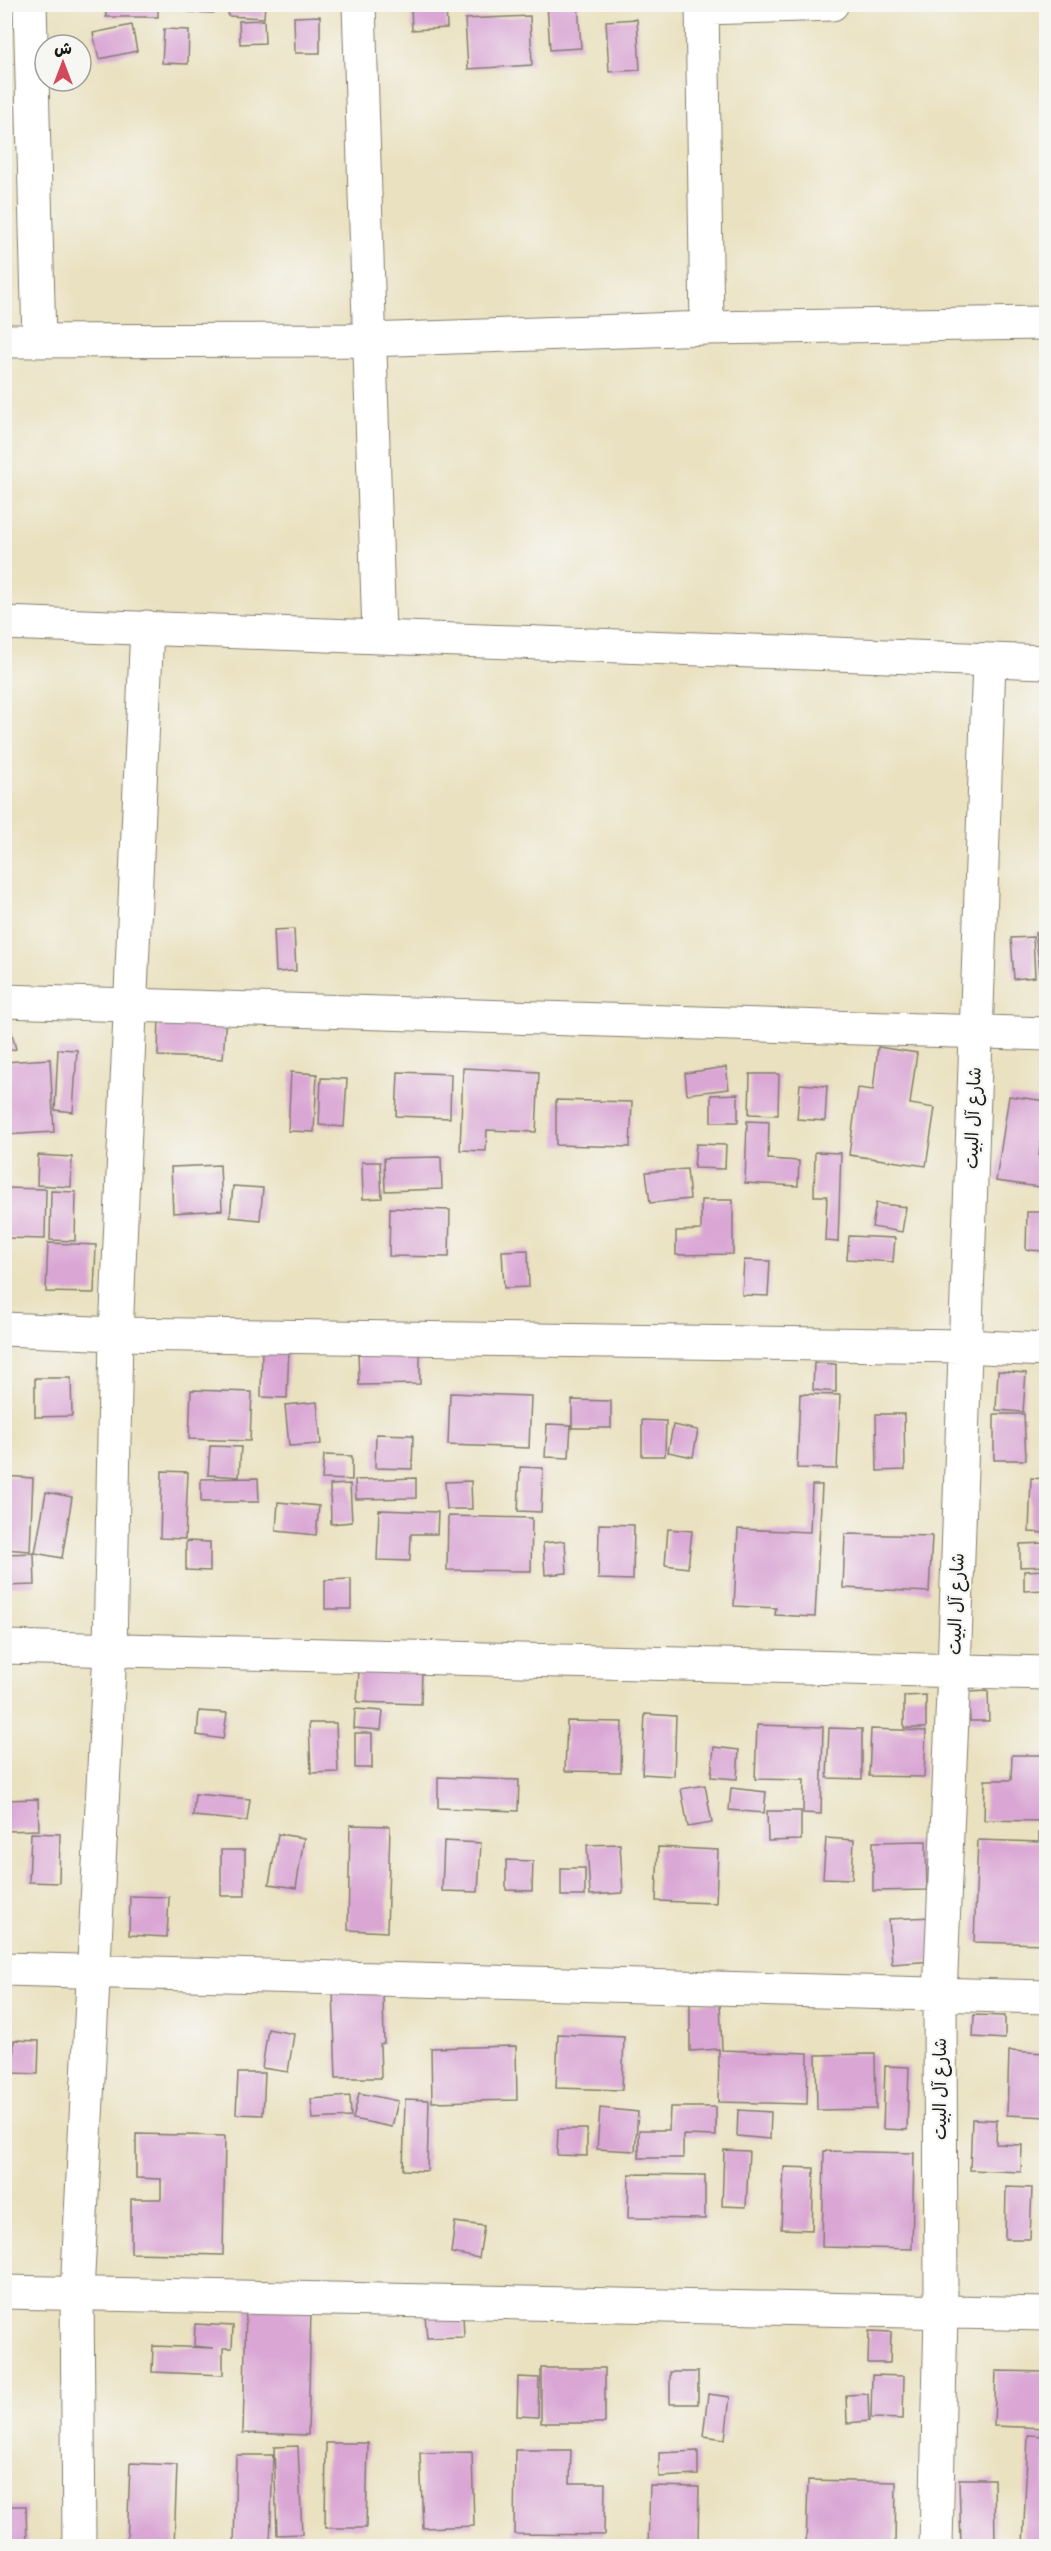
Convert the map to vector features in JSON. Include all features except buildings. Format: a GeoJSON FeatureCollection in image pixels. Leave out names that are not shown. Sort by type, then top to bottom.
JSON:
{"type":"FeatureCollection","features":[{"type":"Feature","properties":{"kind":"street"},"geometry":{"type":"LineString","coordinates":[[359,4],[379,636]]}},
{"type":"Feature","properties":{"kind":"street"},"geometry":{"type":"LineString","coordinates":[[707,328],[703,6],[832,4]]}},
{"type":"Feature","properties":{"kind":"street"},"geometry":{"type":"LineString","coordinates":[[21,9],[39,340]]}},
{"type":"Feature","properties":{"kind":"street"},"geometry":{"type":"LineString","coordinates":[[4,341],[368,340],[707,328],[1047,323]]}},
{"type":"Feature","properties":{"kind":"street"},"geometry":{"type":"LineString","coordinates":[[4,623],[1047,662]]}},
{"type":"Feature","properties":{"kind":"street"},"geometry":{"type":"LineString","coordinates":[[79,2547],[77,2293],[110,1650],[116,1334],[147,627]]}},
{"type":"Feature","properties":{"kind":"street","name":"شارع آل البيت"},"geometry":{"type":"LineString","coordinates":[[936,2547],[941,2311],[940,1995],[954,1671],[963,1346],[989,661]]}},
{"type":"Feature","properties":{"kind":"street"},"geometry":{"type":"LineString","coordinates":[[4,1001],[1047,1034]]}},
{"type":"Feature","properties":{"kind":"street"},"geometry":{"type":"LineString","coordinates":[[4,1329],[116,1334],[963,1346],[1047,1350]]}},
{"type":"Feature","properties":{"kind":"street"},"geometry":{"type":"LineString","coordinates":[[4,1647],[1047,1673]]}},
{"type":"Feature","properties":{"kind":"street"},"geometry":{"type":"LineString","coordinates":[[4,1969],[1047,1997]]}},
{"type":"Feature","properties":{"kind":"street"},"geometry":{"type":"LineString","coordinates":[[4,2292],[1047,2314]]}}]}
